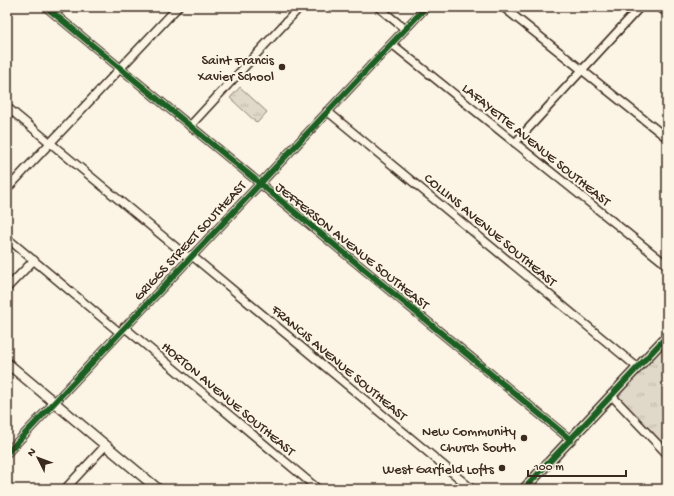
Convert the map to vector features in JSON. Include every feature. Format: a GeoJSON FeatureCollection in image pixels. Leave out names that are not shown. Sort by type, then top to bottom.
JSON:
{"type":"FeatureCollection","features":[{"type":"Feature","properties":{"kind":"main road"},"geometry":{"type":"LineString","coordinates":[[524,489],[667,336]]}},
{"type":"Feature","properties":{"kind":"main road"},"geometry":{"type":"LineString","coordinates":[[7,363],[158,489]]}},
{"type":"Feature","properties":{"kind":"street","name":"JEFFERSON AVENUE SOUTHEAST"},"geometry":{"type":"LineString","coordinates":[[46,7],[571,440]]}},
{"type":"Feature","properties":{"kind":"street"},"geometry":{"type":"LineString","coordinates":[[55,14],[62,7]]}},
{"type":"Feature","properties":{"kind":"street"},"geometry":{"type":"LineString","coordinates":[[7,189],[178,7]]}},
{"type":"Feature","properties":{"kind":"street"},"geometry":{"type":"LineString","coordinates":[[190,126],[300,7]]}},
{"type":"Feature","properties":{"kind":"street"},"geometry":{"type":"LineString","coordinates":[[378,7],[405,29]]}},
{"type":"Feature","properties":{"kind":"street","name":"GRIGGS STREET SOUTHEAST"},"geometry":{"type":"LineString","coordinates":[[7,453],[258,183],[426,7]]}},
{"type":"Feature","properties":{"kind":"street"},"geometry":{"type":"LineString","coordinates":[[503,7],[667,138]]}},
{"type":"Feature","properties":{"kind":"street"},"geometry":{"type":"LineString","coordinates":[[515,143],[581,69],[640,7]]}},
{"type":"Feature","properties":{"kind":"street"},"geometry":{"type":"LineString","coordinates":[[659,7],[667,13]]}},
{"type":"Feature","properties":{"kind":"street","name":"LAFAYETTE AVENUE SOUTHEAST"},"geometry":{"type":"LineString","coordinates":[[392,44],[667,265]]}},
{"type":"Feature","properties":{"kind":"street","name":"FRANCIS AVENUE SOUTHEAST"},"geometry":{"type":"LineString","coordinates":[[7,107],[472,489]]}},
{"type":"Feature","properties":{"kind":"street","name":"COLLINS AVENUE SOUTHEAST"},"geometry":{"type":"LineString","coordinates":[[327,111],[638,368]]}},
{"type":"Feature","properties":{"kind":"street","name":"HORTON AVENUE SOUTHEAST"},"geometry":{"type":"LineString","coordinates":[[7,238],[318,489]]}},
{"type":"Feature","properties":{"kind":"street"},"geometry":{"type":"LineString","coordinates":[[7,288],[34,260]]}},
{"type":"Feature","properties":{"kind":"street"},"geometry":{"type":"LineString","coordinates":[[612,396],[667,454]]}},
{"type":"Feature","properties":{"kind":"street"},"geometry":{"type":"LineString","coordinates":[[65,489],[106,445]]}},
{"type":"Feature","properties":{"kind":"green space"},"geometry":{"type":"Polygon","coordinates":[[[240,87],[267,112],[257,123],[230,98],[240,87]]]}},
{"type":"Feature","properties":{"kind":"green space"},"geometry":{"type":"Polygon","coordinates":[[[667,341],[667,447],[614,398],[667,341]]]}},
{"type":"Feature","properties":{"kind":"cycle path"},"geometry":{"type":"LineString","coordinates":[[46,7],[571,440]]}},
{"type":"Feature","properties":{"kind":"cycle path"},"geometry":{"type":"LineString","coordinates":[[7,453],[426,7]]}},
{"type":"Feature","properties":{"kind":"cycle path"},"geometry":{"type":"LineString","coordinates":[[524,489],[667,336]]}},
{"type":"Feature","properties":{"kind":"place","name":"Saint Francis Xavier School"},"geometry":{"type":"Point","coordinates":[282,67]}},
{"type":"Feature","properties":{"kind":"place","name":"New Community Church South"},"geometry":{"type":"Point","coordinates":[524,438]}},
{"type":"Feature","properties":{"kind":"place","name":"West Garfield Lofts"},"geometry":{"type":"Point","coordinates":[502,468]}}]}
